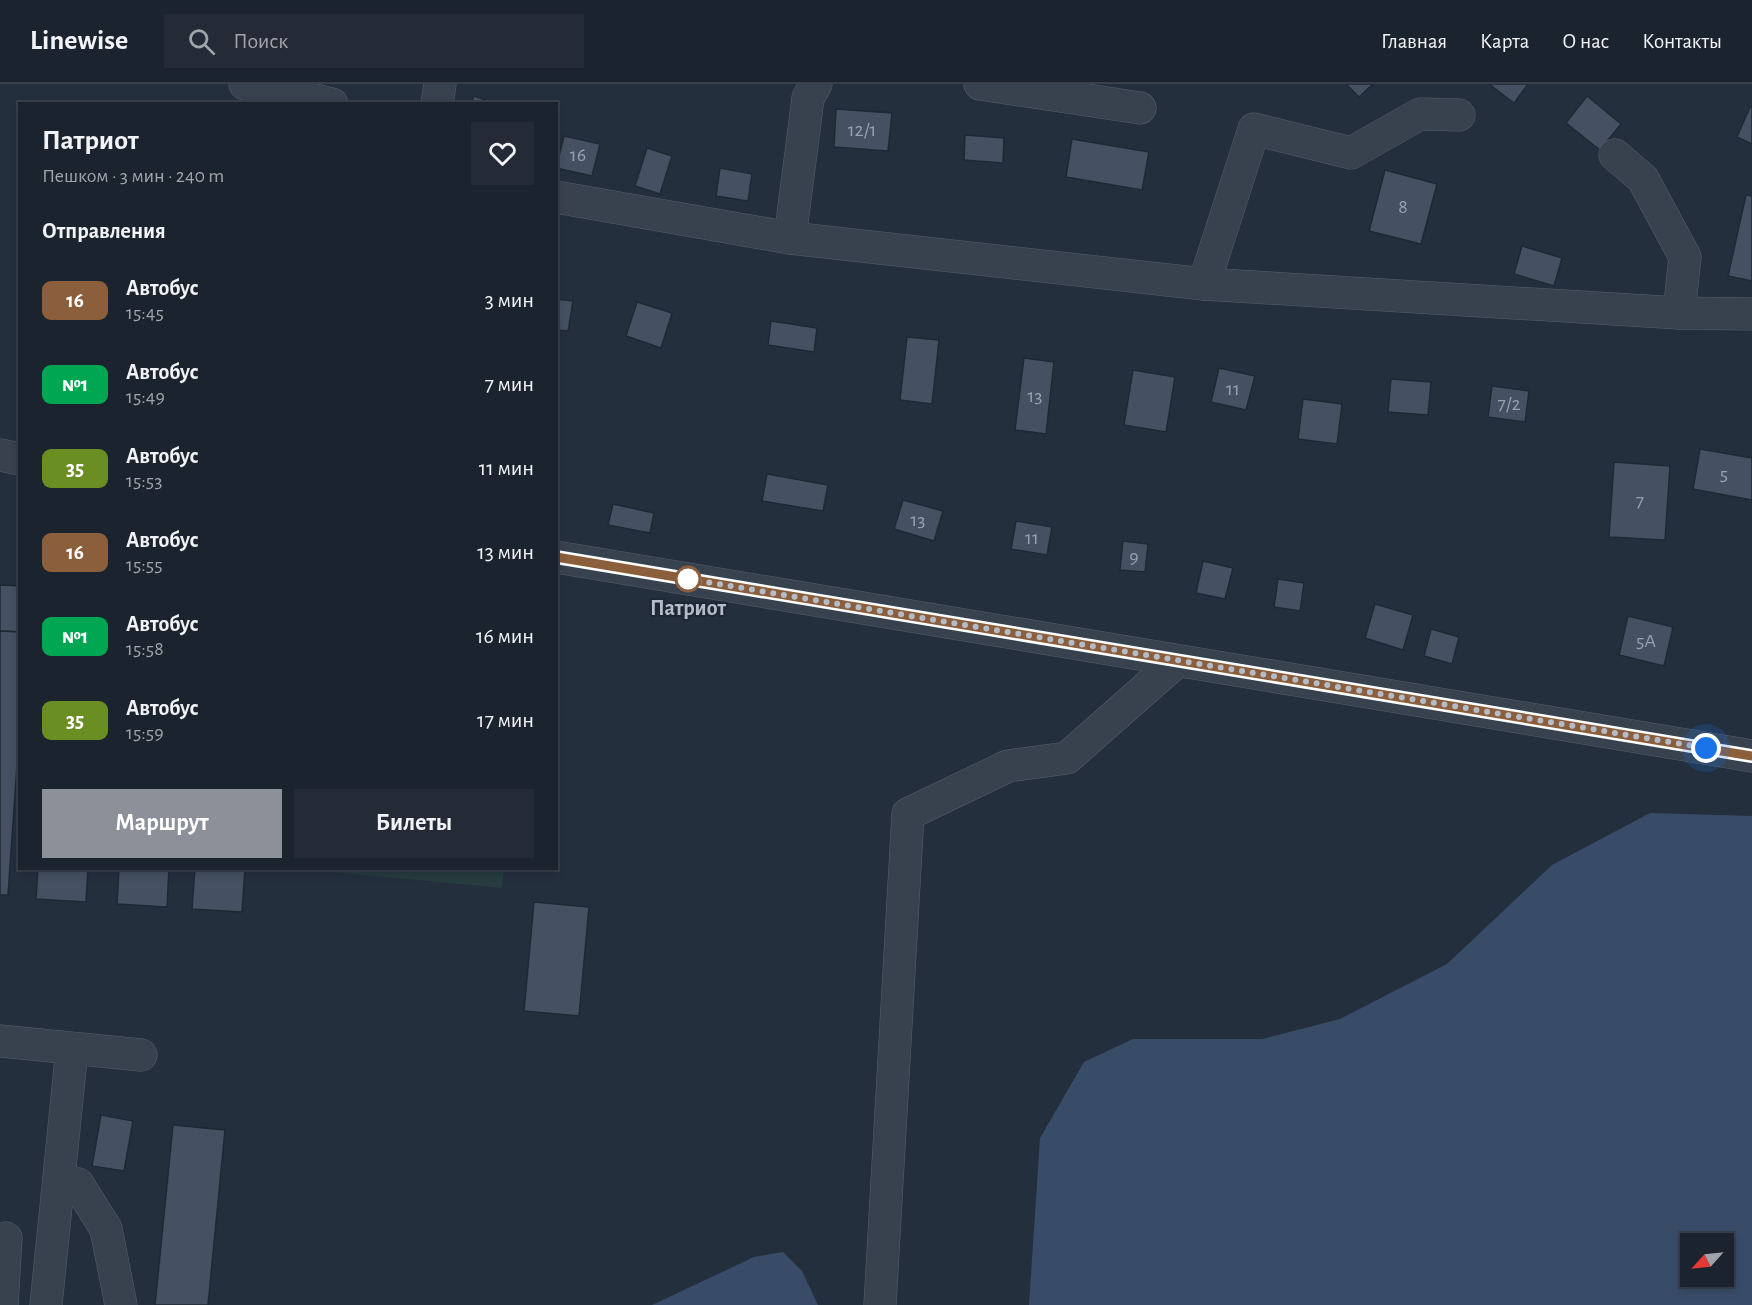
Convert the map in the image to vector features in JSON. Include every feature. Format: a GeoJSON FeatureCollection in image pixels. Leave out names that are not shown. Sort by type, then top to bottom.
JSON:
{"type":"FeatureCollection","features":[{"type":"Feature","properties":{"kind":"street"},"geometry":{"type":"LineString","coordinates":[[246,84],[323,102]]}},
{"type":"Feature","properties":{"kind":"street"},"geometry":{"type":"LineString","coordinates":[[437,102],[440,84]]}},
{"type":"Feature","properties":{"kind":"street"},"geometry":{"type":"LineString","coordinates":[[790,238],[808,98],[816,84]]}},
{"type":"Feature","properties":{"kind":"street"},"geometry":{"type":"LineString","coordinates":[[980,84],[1140,108]]}},
{"type":"Feature","properties":{"kind":"street"},"geometry":{"type":"LineString","coordinates":[[1204,284],[1254,129],[1352,153],[1420,114],[1460,115]]}},
{"type":"Feature","properties":{"kind":"street"},"geometry":{"type":"LineString","coordinates":[[1615,155],[1643,179],[1685,257],[1679,313]]}},
{"type":"Feature","properties":{"kind":"street"},"geometry":{"type":"LineString","coordinates":[[558,197],[790,238],[1204,284],[1679,313],[1752,314]]}},
{"type":"Feature","properties":{"kind":"street"},"geometry":{"type":"LineString","coordinates":[[0,455],[18,459]]}},
{"type":"Feature","properties":{"kind":"street"},"geometry":{"type":"LineString","coordinates":[[558,557],[1752,756]]}},
{"type":"Feature","properties":{"kind":"street"},"geometry":{"type":"LineString","coordinates":[[880,1305],[908,814],[1008,766],[1067,758],[1177,661]]}},
{"type":"Feature","properties":{"kind":"street"},"geometry":{"type":"LineString","coordinates":[[0,1041],[141,1055]]}},
{"type":"Feature","properties":{"kind":"street"},"geometry":{"type":"LineString","coordinates":[[46,1305],[72,1048]]}},
{"type":"Feature","properties":{"kind":"street"},"geometry":{"type":"LineString","coordinates":[[59,1179],[78,1184],[106,1229],[121,1305]]}},
{"type":"Feature","properties":{"kind":"street"},"geometry":{"type":"LineString","coordinates":[[2,1305],[3,1238],[52,1242]]}},
{"type":"Feature","properties":{"kind":"green space"},"geometry":{"type":"Polygon","coordinates":[[[332,870],[504,870],[502,888],[332,872],[332,870]]]}},
{"type":"Feature","properties":{"kind":"water"},"geometry":{"type":"Polygon","coordinates":[[[1650,813],[1752,816],[1752,1305],[1029,1305],[1040,1138],[1084,1062],[1133,1039],[1262,1039],[1340,1019],[1447,964],[1552,865],[1650,813]]]}},
{"type":"Feature","properties":{"kind":"water"},"geometry":{"type":"Polygon","coordinates":[[[783,1252],[802,1271],[818,1305],[652,1305],[754,1257],[783,1252]]]}},
{"type":"Feature","properties":{"kind":"building"},"geometry":{"type":"Polygon","coordinates":[[[1346,84],[1373,84],[1359,97],[1346,84]]]}},
{"type":"Feature","properties":{"kind":"building"},"geometry":{"type":"Polygon","coordinates":[[[1489,84],[1528,84],[1514,103],[1489,84]]]}},
{"type":"Feature","properties":{"kind":"building"},"geometry":{"type":"Polygon","coordinates":[[[474,96],[492,102],[472,102],[474,96]]]}},
{"type":"Feature","properties":{"kind":"building"},"geometry":{"type":"Polygon","coordinates":[[[1587,96],[1621,124],[1600,150],[1566,123],[1587,96]]]}},
{"type":"Feature","properties":{"kind":"building"},"geometry":{"type":"Polygon","coordinates":[[[1752,107],[1752,144],[1737,137],[1752,107]]]}},
{"type":"Feature","properties":{"kind":"building"},"geometry":{"type":"Polygon","coordinates":[[[836,109],[892,113],[888,151],[834,147],[836,109]]]}},
{"type":"Feature","properties":{"kind":"building"},"geometry":{"type":"Polygon","coordinates":[[[965,135],[1004,138],[1003,163],[964,160],[965,135]]]}},
{"type":"Feature","properties":{"kind":"building"},"geometry":{"type":"Polygon","coordinates":[[[564,136],[600,144],[592,176],[558,168],[564,136]]]}},
{"type":"Feature","properties":{"kind":"building"},"geometry":{"type":"Polygon","coordinates":[[[1072,139],[1149,152],[1142,190],[1066,177],[1072,139]]]}},
{"type":"Feature","properties":{"kind":"building"},"geometry":{"type":"Polygon","coordinates":[[[647,148],[672,156],[660,194],[635,186],[647,148]]]}},
{"type":"Feature","properties":{"kind":"building"},"geometry":{"type":"Polygon","coordinates":[[[720,168],[752,174],[748,201],[716,196],[720,168]]]}},
{"type":"Feature","properties":{"kind":"building"},"geometry":{"type":"Polygon","coordinates":[[[1385,170],[1437,184],[1421,244],[1369,231],[1385,170]]]}},
{"type":"Feature","properties":{"kind":"building"},"geometry":{"type":"Polygon","coordinates":[[[1746,195],[1752,196],[1752,281],[1728,276],[1746,195]]]}},
{"type":"Feature","properties":{"kind":"building"},"geometry":{"type":"Polygon","coordinates":[[[1522,246],[1562,258],[1554,286],[1514,274],[1522,246]]]}},
{"type":"Feature","properties":{"kind":"building"},"geometry":{"type":"Polygon","coordinates":[[[558,299],[573,301],[568,331],[558,330],[558,299]]]}},
{"type":"Feature","properties":{"kind":"building"},"geometry":{"type":"Polygon","coordinates":[[[637,302],[672,313],[661,348],[626,336],[637,302]]]}},
{"type":"Feature","properties":{"kind":"building"},"geometry":{"type":"Polygon","coordinates":[[[771,321],[817,328],[814,352],[768,345],[771,321]]]}},
{"type":"Feature","properties":{"kind":"building"},"geometry":{"type":"Polygon","coordinates":[[[907,337],[939,340],[932,404],[900,400],[907,337]]]}},
{"type":"Feature","properties":{"kind":"building"},"geometry":{"type":"Polygon","coordinates":[[[1024,358],[1054,362],[1046,434],[1015,430],[1024,358]]]}},
{"type":"Feature","properties":{"kind":"building"},"geometry":{"type":"Polygon","coordinates":[[[1219,368],[1255,376],[1246,410],[1211,402],[1219,368]]]}},
{"type":"Feature","properties":{"kind":"building"},"geometry":{"type":"Polygon","coordinates":[[[1133,370],[1175,377],[1166,432],[1124,425],[1133,370]]]}},
{"type":"Feature","properties":{"kind":"building"},"geometry":{"type":"Polygon","coordinates":[[[1391,379],[1431,382],[1428,415],[1388,412],[1391,379]]]}},
{"type":"Feature","properties":{"kind":"building"},"geometry":{"type":"Polygon","coordinates":[[[1492,386],[1529,391],[1525,422],[1488,417],[1492,386]]]}},
{"type":"Feature","properties":{"kind":"building"},"geometry":{"type":"Polygon","coordinates":[[[1303,399],[1342,404],[1337,444],[1298,439],[1303,399]]]}},
{"type":"Feature","properties":{"kind":"building"},"geometry":{"type":"Polygon","coordinates":[[[1700,449],[1752,458],[1752,500],[1693,489],[1700,449]]]}},
{"type":"Feature","properties":{"kind":"building"},"geometry":{"type":"Polygon","coordinates":[[[1614,462],[1670,466],[1665,540],[1609,537],[1614,462]]]}},
{"type":"Feature","properties":{"kind":"building"},"geometry":{"type":"Polygon","coordinates":[[[767,474],[828,485],[823,511],[762,501],[767,474]]]}},
{"type":"Feature","properties":{"kind":"building"},"geometry":{"type":"Polygon","coordinates":[[[903,500],[943,511],[934,541],[894,529],[903,500]]]}},
{"type":"Feature","properties":{"kind":"building"},"geometry":{"type":"Polygon","coordinates":[[[613,504],[654,513],[650,533],[608,525],[613,504]]]}},
{"type":"Feature","properties":{"kind":"building"},"geometry":{"type":"Polygon","coordinates":[[[1016,521],[1052,527],[1047,555],[1011,549],[1016,521]]]}},
{"type":"Feature","properties":{"kind":"building"},"geometry":{"type":"Polygon","coordinates":[[[1123,541],[1148,544],[1145,572],[1120,570],[1123,541]]]}},
{"type":"Feature","properties":{"kind":"building"},"geometry":{"type":"Polygon","coordinates":[[[1203,561],[1233,568],[1225,599],[1196,593],[1203,561]]]}},
{"type":"Feature","properties":{"kind":"building"},"geometry":{"type":"Polygon","coordinates":[[[1278,579],[1304,583],[1300,611],[1274,607],[1278,579]]]}},
{"type":"Feature","properties":{"kind":"building"},"geometry":{"type":"Polygon","coordinates":[[[0,585],[18,586],[18,632],[0,631],[0,585]]]}},
{"type":"Feature","properties":{"kind":"building"},"geometry":{"type":"Polygon","coordinates":[[[1375,604],[1413,615],[1403,650],[1365,638],[1375,604]]]}},
{"type":"Feature","properties":{"kind":"building"},"geometry":{"type":"Polygon","coordinates":[[[1628,616],[1673,627],[1664,666],[1619,655],[1628,616]]]}},
{"type":"Feature","properties":{"kind":"building"},"geometry":{"type":"Polygon","coordinates":[[[1431,629],[1459,637],[1452,664],[1424,656],[1431,629]]]}},
{"type":"Feature","properties":{"kind":"building"},"geometry":{"type":"Polygon","coordinates":[[[0,631],[18,632],[18,752],[8,895],[0,895],[0,631]]]}},
{"type":"Feature","properties":{"kind":"building"},"geometry":{"type":"Polygon","coordinates":[[[38,870],[88,870],[86,902],[36,899],[38,870]]]}},
{"type":"Feature","properties":{"kind":"building"},"geometry":{"type":"Polygon","coordinates":[[[119,870],[169,870],[167,907],[117,904],[119,870]]]}},
{"type":"Feature","properties":{"kind":"building"},"geometry":{"type":"Polygon","coordinates":[[[195,870],[245,870],[242,912],[192,909],[195,870]]]}},
{"type":"Feature","properties":{"kind":"building"},"geometry":{"type":"Polygon","coordinates":[[[534,902],[589,907],[579,1016],[524,1011],[534,902]]]}},
{"type":"Feature","properties":{"kind":"building"},"geometry":{"type":"Polygon","coordinates":[[[101,1115],[133,1121],[124,1171],[92,1166],[101,1115]]]}},
{"type":"Feature","properties":{"kind":"building"},"geometry":{"type":"Polygon","coordinates":[[[173,1125],[225,1130],[208,1305],[155,1305],[173,1125]]]}},
{"type":"Feature","properties":{"kind":"bus line","name":"16"},"geometry":{"type":"LineString","coordinates":[[558,557],[1752,756]]}},
{"type":"Feature","properties":{"kind":"place","name":"Патриот"},"geometry":{"type":"Point","coordinates":[688,579]}},
{"type":"Feature","properties":{"kind":"route"},"geometry":{"type":"LineString","coordinates":[[688,579],[1706,748]]}}]}
